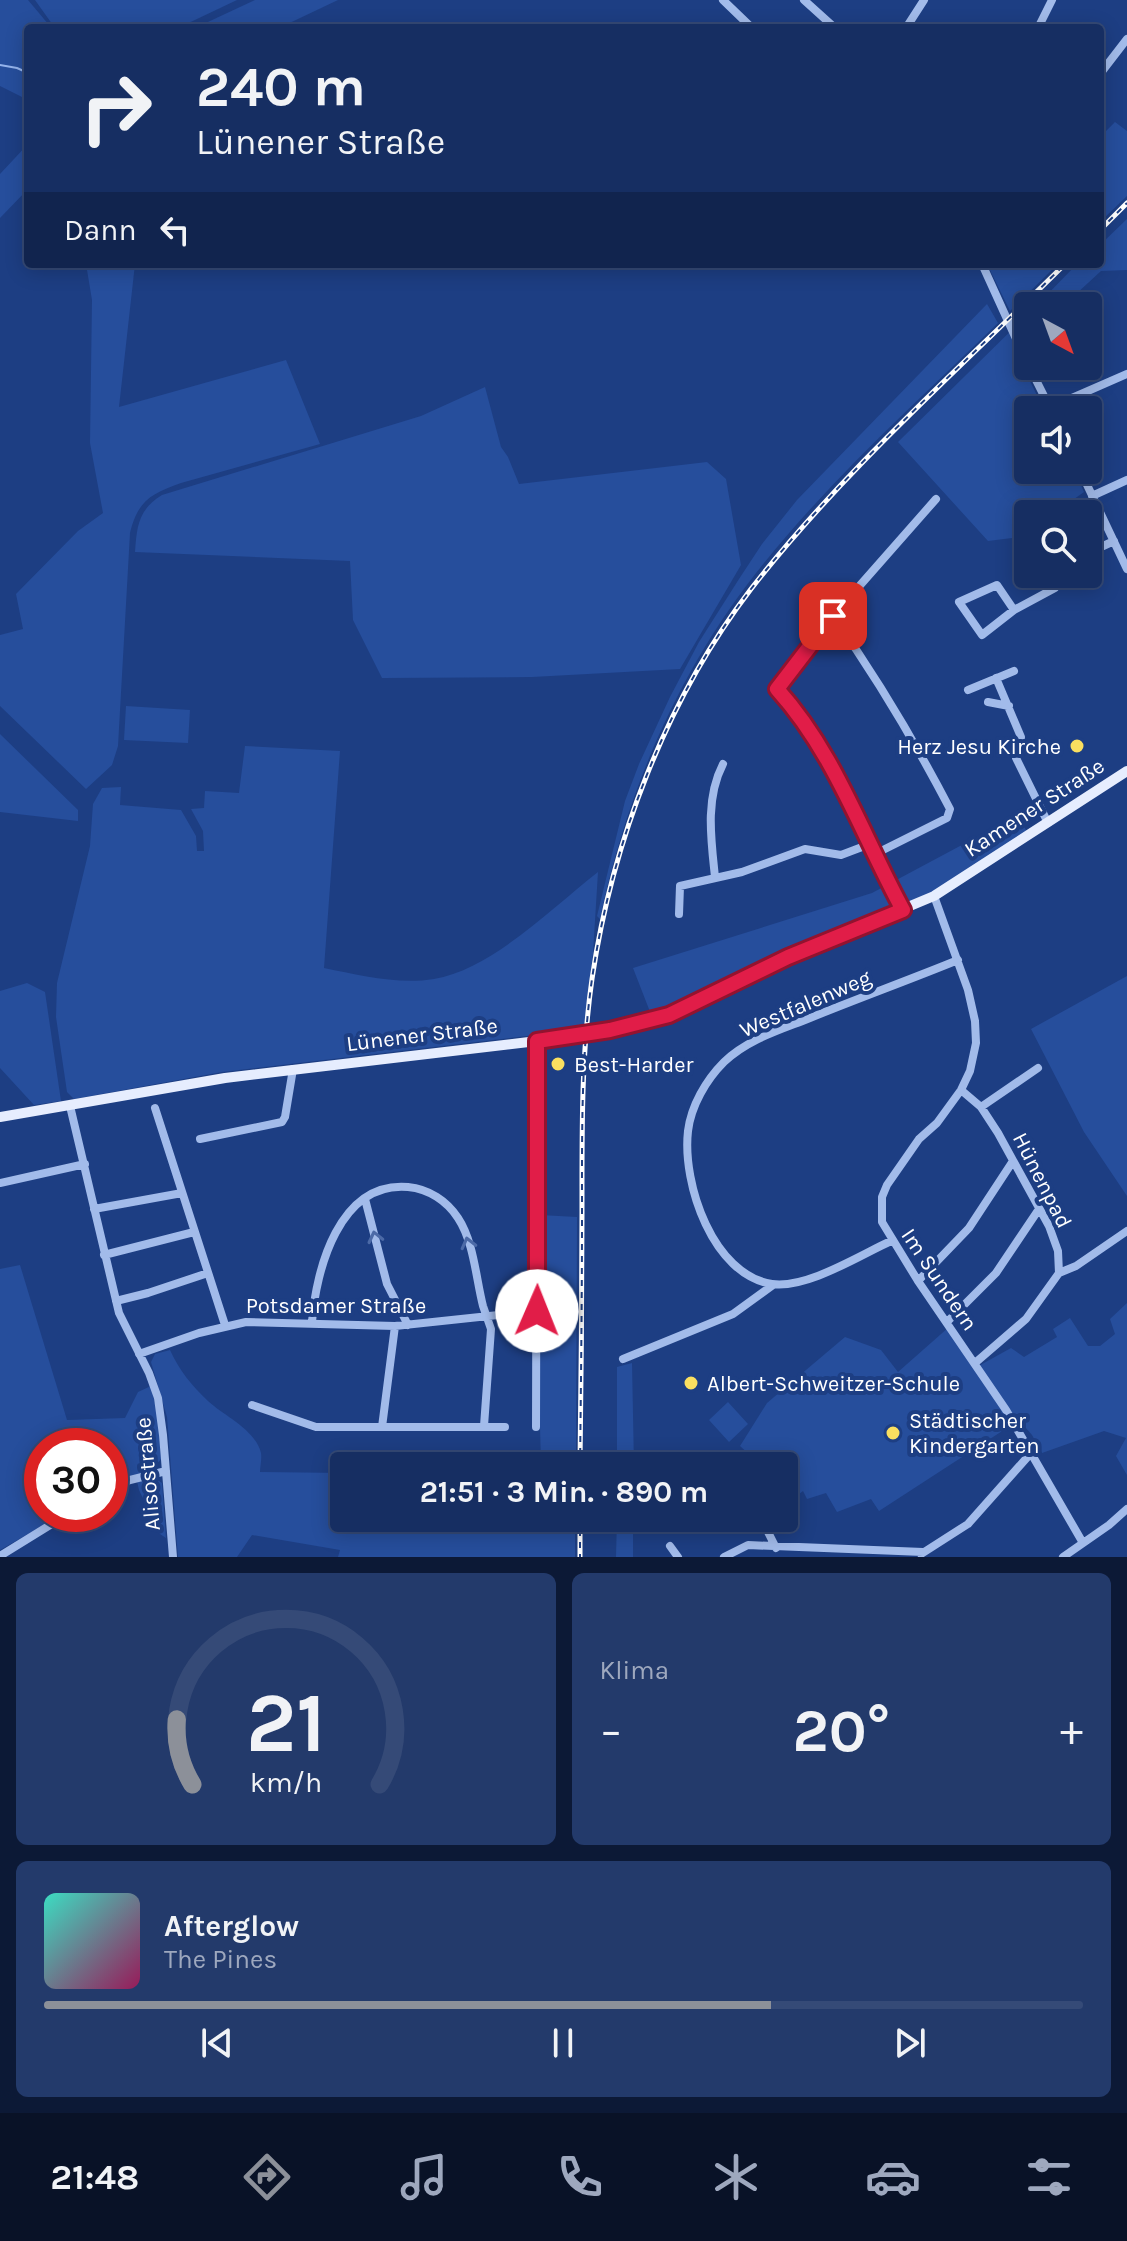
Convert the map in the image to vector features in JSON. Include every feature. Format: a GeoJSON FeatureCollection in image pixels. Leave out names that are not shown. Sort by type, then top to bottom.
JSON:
{"type":"FeatureCollection","features":[{"type":"Feature","properties":{"kind":"main road","name":"Kamener Straße"},"geometry":{"type":"LineString","coordinates":[[964,877],[1127,771]]}},
{"type":"Feature","properties":{"kind":"main road","name":"Lünener Straße"},"geometry":{"type":"LineString","coordinates":[[0,1117],[225,1078],[610,1030],[669,1015],[788,957],[934,896],[964,877]]}},
{"type":"Feature","properties":{"kind":"street"},"geometry":{"type":"LineString","coordinates":[[723,0],[748,24]]}},
{"type":"Feature","properties":{"kind":"street"},"geometry":{"type":"LineString","coordinates":[[804,0],[831,24]]}},
{"type":"Feature","properties":{"kind":"street"},"geometry":{"type":"LineString","coordinates":[[909,24],[924,0]]}},
{"type":"Feature","properties":{"kind":"street"},"geometry":{"type":"LineString","coordinates":[[1040,24],[1052,0]]}},
{"type":"Feature","properties":{"kind":"street"},"geometry":{"type":"LineString","coordinates":[[1104,69],[1127,39]]}},
{"type":"Feature","properties":{"kind":"street"},"geometry":{"type":"LineString","coordinates":[[984,268],[1014,334]]}},
{"type":"Feature","properties":{"kind":"street"},"geometry":{"type":"LineString","coordinates":[[1079,396],[1127,374]]}},
{"type":"Feature","properties":{"kind":"street"},"geometry":{"type":"LineString","coordinates":[[1092,496],[1127,480]]}},
{"type":"Feature","properties":{"kind":"street"},"geometry":{"type":"LineString","coordinates":[[1086,484],[1127,569]]}},
{"type":"Feature","properties":{"kind":"street"},"geometry":{"type":"LineString","coordinates":[[903,910],[818,742],[777,689],[833,616],[936,499]]}},
{"type":"Feature","properties":{"kind":"street"},"geometry":{"type":"LineString","coordinates":[[1102,547],[1114,541]]}},
{"type":"Feature","properties":{"kind":"street"},"geometry":{"type":"LineString","coordinates":[[1014,610],[997,585],[959,602],[982,635],[1014,610],[1055,588]]}},
{"type":"Feature","properties":{"kind":"street"},"geometry":{"type":"LineString","coordinates":[[833,616],[871,669],[910,733],[950,809],[947,818],[875,854]]}},
{"type":"Feature","properties":{"kind":"street"},"geometry":{"type":"LineString","coordinates":[[968,690],[1014,671]]}},
{"type":"Feature","properties":{"kind":"street"},"geometry":{"type":"LineString","coordinates":[[996,678],[1021,737],[1016,758],[1048,823]]}},
{"type":"Feature","properties":{"kind":"street"},"geometry":{"type":"LineString","coordinates":[[988,702],[1009,706]]}},
{"type":"Feature","properties":{"kind":"street"},"geometry":{"type":"LineString","coordinates":[[715,877],[711,798],[723,764]]}},
{"type":"Feature","properties":{"kind":"street"},"geometry":{"type":"LineString","coordinates":[[679,914],[680,886],[742,872],[805,849],[837,856],[870,844]]}},
{"type":"Feature","properties":{"kind":"street","name":"Im Sundern"},"geometry":{"type":"LineString","coordinates":[[934,896],[972,1004],[976,1031],[973,1059],[961,1090],[937,1123],[919,1139],[884,1189],[882,1222],[891,1241],[975,1363],[1083,1543]]}},
{"type":"Feature","properties":{"kind":"street","name":"Westfalenweg"},"geometry":{"type":"LineString","coordinates":[[773,1285],[745,1274],[727,1259],[695,1198],[688,1132],[700,1096],[723,1064],[756,1040],[958,960]]}},
{"type":"Feature","properties":{"kind":"street"},"geometry":{"type":"LineString","coordinates":[[536,1427],[537,1041]]}},
{"type":"Feature","properties":{"kind":"street"},"geometry":{"type":"LineString","coordinates":[[981,1107],[1038,1068]]}},
{"type":"Feature","properties":{"kind":"street"},"geometry":{"type":"LineString","coordinates":[[200,1139],[282,1122],[293,1069]]}},
{"type":"Feature","properties":{"kind":"street","name":"Hünenpad"},"geometry":{"type":"LineString","coordinates":[[961,1090],[981,1107],[1049,1226],[1058,1251],[1059,1273]]}},
{"type":"Feature","properties":{"kind":"street","name":"Alisostraße"},"geometry":{"type":"LineString","coordinates":[[70,1106],[116,1301],[123,1324],[158,1398],[173,1557]]}},
{"type":"Feature","properties":{"kind":"street"},"geometry":{"type":"LineString","coordinates":[[155,1108],[225,1325]]}},
{"type":"Feature","properties":{"kind":"street"},"geometry":{"type":"LineString","coordinates":[[918,1281],[969,1228],[1013,1161]]}},
{"type":"Feature","properties":{"kind":"street"},"geometry":{"type":"LineString","coordinates":[[0,1183],[85,1164]]}},
{"type":"Feature","properties":{"kind":"street"},"geometry":{"type":"LineString","coordinates":[[312,1322],[316,1285],[328,1247],[344,1219],[365,1199],[387,1189],[401,1187],[428,1192],[449,1207],[465,1230],[481,1298],[489,1318],[491,1329],[484,1426]]}},
{"type":"Feature","properties":{"kind":"street"},"geometry":{"type":"LineString","coordinates":[[94,1209],[182,1193]]}},
{"type":"Feature","properties":{"kind":"street"},"geometry":{"type":"LineString","coordinates":[[365,1199],[387,1284],[408,1325]]}},
{"type":"Feature","properties":{"kind":"street"},"geometry":{"type":"LineString","coordinates":[[947,1322],[996,1273],[1039,1209]]}},
{"type":"Feature","properties":{"kind":"street"},"geometry":{"type":"LineString","coordinates":[[975,1363],[1026,1319],[1059,1273],[1076,1266],[1127,1231]]}},
{"type":"Feature","properties":{"kind":"street"},"geometry":{"type":"LineString","coordinates":[[104,1255],[194,1232]]}},
{"type":"Feature","properties":{"kind":"street"},"geometry":{"type":"LineString","coordinates":[[623,1359],[733,1314],[773,1285],[809,1279],[891,1241]]}},
{"type":"Feature","properties":{"kind":"street"},"geometry":{"type":"LineString","coordinates":[[116,1301],[208,1273]]}},
{"type":"Feature","properties":{"kind":"street","name":"Potsdamer Straße"},"geometry":{"type":"LineString","coordinates":[[139,1354],[225,1325],[262,1321],[395,1326],[537,1311]]}},
{"type":"Feature","properties":{"kind":"street"},"geometry":{"type":"LineString","coordinates":[[382,1427],[395,1326]]}},
{"type":"Feature","properties":{"kind":"street"},"geometry":{"type":"LineString","coordinates":[[252,1405],[316,1427],[505,1427]]}},
{"type":"Feature","properties":{"kind":"street"},"geometry":{"type":"LineString","coordinates":[[724,1557],[748,1545],[920,1555],[975,1518],[1031,1453]]}},
{"type":"Feature","properties":{"kind":"street"},"geometry":{"type":"LineString","coordinates":[[128,1481],[166,1471]]}},
{"type":"Feature","properties":{"kind":"street"},"geometry":{"type":"LineString","coordinates":[[1063,1557],[1127,1509]]}},
{"type":"Feature","properties":{"kind":"street"},"geometry":{"type":"LineString","coordinates":[[0,1556],[39,1532]]}},
{"type":"Feature","properties":{"kind":"street"},"geometry":{"type":"LineString","coordinates":[[768,1532],[776,1548]]}},
{"type":"Feature","properties":{"kind":"street"},"geometry":{"type":"LineString","coordinates":[[670,1546],[678,1557]]}},
{"type":"Feature","properties":{"kind":"shaded area"},"geometry":{"type":"Polygon","coordinates":[[[0,0],[28,0],[48,24],[24,24],[24,98],[0,86],[0,0]]]}},
{"type":"Feature","properties":{"kind":"shaded area"},"geometry":{"type":"Polygon","coordinates":[[[35,0],[237,0],[186,24],[52,24],[35,0]]]}},
{"type":"Feature","properties":{"kind":"shaded area"},"geometry":{"type":"Polygon","coordinates":[[[255,0],[338,0],[287,24],[204,24],[255,0]]]}},
{"type":"Feature","properties":{"kind":"shaded area"},"geometry":{"type":"Polygon","coordinates":[[[1115,122],[1127,131],[1127,196],[1104,218],[1104,133],[1115,122]]]}},
{"type":"Feature","properties":{"kind":"shaded area"},"geometry":{"type":"Polygon","coordinates":[[[24,148],[24,193],[0,218],[0,174],[24,148]]]}},
{"type":"Feature","properties":{"kind":"shaded area"},"geometry":{"type":"Polygon","coordinates":[[[1127,219],[1127,270],[1101,271],[1078,292],[1050,292],[1073,268],[1104,268],[1104,241],[1127,219]]]}},
{"type":"Feature","properties":{"kind":"shaded area"},"geometry":{"type":"Polygon","coordinates":[[[87,268],[135,268],[119,407],[286,360],[320,444],[181,483],[154,495],[137,513],[130,533],[118,746],[112,765],[86,789],[0,706],[0,635],[23,629],[16,594],[78,531],[103,513],[90,443],[92,300],[87,268]]]}},
{"type":"Feature","properties":{"kind":"shaded area"},"geometry":{"type":"Polygon","coordinates":[[[989,268],[1054,268],[1029,292],[1014,292],[1014,307],[1010,311],[989,268]]]}},
{"type":"Feature","properties":{"kind":"shaded area"},"geometry":{"type":"Polygon","coordinates":[[[987,304],[998,323],[819,500],[764,563],[707,644],[682,687],[642,777],[625,823],[600,919],[597,916],[625,801],[670,697],[699,642],[762,544],[797,500],[987,304]]]}},
{"type":"Feature","properties":{"kind":"shaded area"},"geometry":{"type":"Polygon","coordinates":[[[1014,328],[1014,380],[1030,380],[1037,396],[1014,396],[1014,484],[1080,484],[1084,492],[1073,500],[1014,500],[1014,538],[988,541],[898,442],[1014,328]]]}},
{"type":"Feature","properties":{"kind":"shaded area"},"geometry":{"type":"Polygon","coordinates":[[[485,387],[501,447],[519,484],[707,462],[726,479],[741,565],[680,669],[532,677],[382,678],[353,620],[350,561],[135,552],[140,519],[162,495],[421,416],[485,387]]]}},
{"type":"Feature","properties":{"kind":"shaded area"},"geometry":{"type":"Polygon","coordinates":[[[126,706],[190,710],[188,743],[124,740],[126,706]]]}},
{"type":"Feature","properties":{"kind":"shaded area"},"geometry":{"type":"Polygon","coordinates":[[[0,734],[78,810],[78,821],[0,812],[0,734]]]}},
{"type":"Feature","properties":{"kind":"shaded area"},"geometry":{"type":"Polygon","coordinates":[[[245,746],[340,751],[324,968],[407,981],[456,973],[499,950],[598,872],[585,1027],[222,1072],[74,1099],[67,1092],[56,1017],[57,983],[90,846],[93,804],[102,788],[121,787],[120,805],[181,810],[196,836],[197,851],[204,851],[203,831],[191,809],[204,808],[205,791],[239,793],[245,746]]]}},
{"type":"Feature","properties":{"kind":"shaded area"},"geometry":{"type":"Polygon","coordinates":[[[1018,815],[1030,838],[943,892],[654,1022],[633,968],[872,893],[1018,815]]]}},
{"type":"Feature","properties":{"kind":"shaded area"},"geometry":{"type":"Polygon","coordinates":[[[1127,976],[1127,1196],[1084,1132],[1031,1029],[1127,976]]]}},
{"type":"Feature","properties":{"kind":"shaded area"},"geometry":{"type":"Polygon","coordinates":[[[27,983],[45,992],[61,1101],[34,1105],[0,1068],[0,991],[27,983]]]}},
{"type":"Feature","properties":{"kind":"shaded area"},"geometry":{"type":"Polygon","coordinates":[[[540,1215],[577,1217],[576,1452],[541,1452],[540,1215]]]}},
{"type":"Feature","properties":{"kind":"shaded area"},"geometry":{"type":"Polygon","coordinates":[[[20,1265],[67,1420],[125,1418],[138,1392],[151,1386],[158,1417],[161,1459],[128,1479],[128,1428],[24,1428],[24,1532],[32,1532],[0,1550],[0,1269],[20,1265]]]}},
{"type":"Feature","properties":{"kind":"shaded area"},"geometry":{"type":"Polygon","coordinates":[[[1127,1303],[1127,1475],[1116,1456],[1126,1438],[1104,1431],[1042,1453],[1019,1420],[879,1511],[871,1499],[837,1512],[826,1493],[807,1499],[803,1491],[798,1495],[798,1452],[747,1452],[740,1446],[767,1403],[845,1337],[881,1350],[898,1372],[949,1327],[975,1368],[1011,1348],[1024,1357],[1057,1337],[1053,1329],[1070,1318],[1088,1346],[1100,1346],[1115,1334],[1110,1319],[1127,1303]]]}},
{"type":"Feature","properties":{"kind":"shaded area"},"geometry":{"type":"Polygon","coordinates":[[[170,1350],[197,1390],[252,1437],[261,1453],[260,1472],[330,1473],[330,1532],[575,1532],[575,1557],[338,1557],[340,1550],[252,1535],[237,1557],[178,1557],[167,1417],[151,1362],[155,1354],[170,1350]]]}},
{"type":"Feature","properties":{"kind":"shaded area"},"geometry":{"type":"Polygon","coordinates":[[[632,1363],[634,1452],[617,1452],[617,1367],[632,1363]]]}},
{"type":"Feature","properties":{"kind":"shaded area"},"geometry":{"type":"Polygon","coordinates":[[[728,1402],[748,1424],[729,1442],[709,1420],[728,1402]]]}},
{"type":"Feature","properties":{"kind":"shaded area"},"geometry":{"type":"Polygon","coordinates":[[[153,1477],[162,1483],[166,1538],[160,1534],[137,1481],[153,1477]]]}},
{"type":"Feature","properties":{"kind":"shaded area"},"geometry":{"type":"Polygon","coordinates":[[[617,1532],[633,1532],[633,1557],[616,1557],[617,1532]]]}},
{"type":"Feature","properties":{"kind":"waterway"},"geometry":{"type":"LineString","coordinates":[[0,65],[24,71]]}},
{"type":"Feature","properties":{"kind":"railway"},"geometry":{"type":"LineString","coordinates":[[1104,226],[1127,203]]}},
{"type":"Feature","properties":{"kind":"railway"},"geometry":{"type":"LineString","coordinates":[[580,1452],[582,1125],[588,1008],[613,876],[647,774],[693,678],[721,632],[786,546],[863,462],[1061,268]]}},
{"type":"Feature","properties":{"kind":"railway"},"geometry":{"type":"LineString","coordinates":[[580,1532],[580,1557]]}},
{"type":"Feature","properties":{"kind":"place","name":"Herz Jesu Kirche"},"geometry":{"type":"Point","coordinates":[1077,746]}},
{"type":"Feature","properties":{"kind":"place","name":"Best-Harder"},"geometry":{"type":"Point","coordinates":[558,1064]}},
{"type":"Feature","properties":{"kind":"place","name":"Albert-Schweitzer-Schule"},"geometry":{"type":"Point","coordinates":[691,1383]}},
{"type":"Feature","properties":{"kind":"place","name":"Städtischer Kindergarten"},"geometry":{"type":"Point","coordinates":[893,1433]}},
{"type":"Feature","properties":{"kind":"route"},"geometry":{"type":"LineString","coordinates":[[537,1311],[537,1041],[610,1030],[669,1015],[788,957],[903,910],[818,742],[777,689],[833,616]]}}]}
